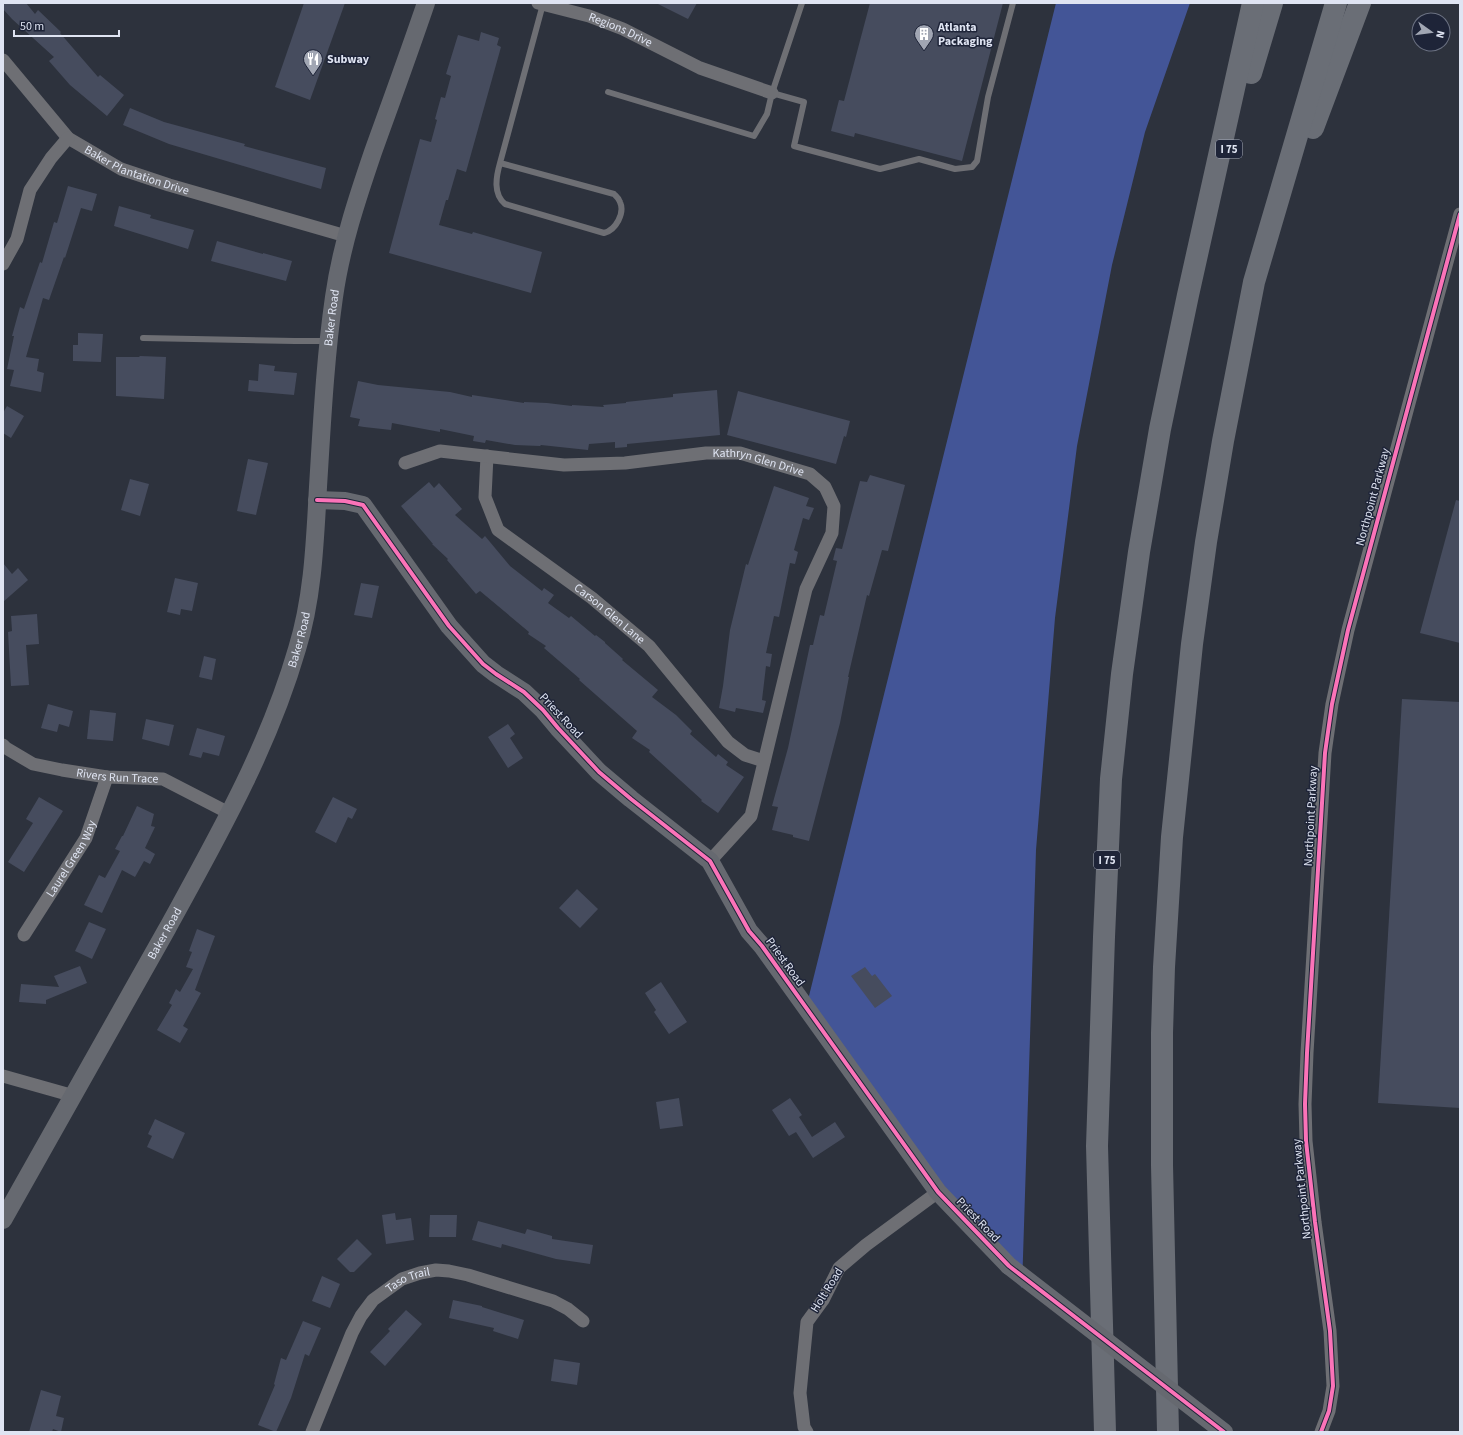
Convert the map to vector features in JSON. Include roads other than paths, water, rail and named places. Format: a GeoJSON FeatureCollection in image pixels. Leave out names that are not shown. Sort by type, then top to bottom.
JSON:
{"type":"FeatureCollection","features":[{"type":"Feature","properties":{"kind":"highway"},"geometry":{"type":"LineString","coordinates":[[1188,295],[1253,3]]}},
{"type":"Feature","properties":{"kind":"highway","name":"I 75"},"geometry":{"type":"LineString","coordinates":[[1105,1432],[1097,1146],[1104,937],[1112,779],[1122,674],[1139,552],[1160,429],[1188,295],[1272,3]]}},
{"type":"Feature","properties":{"kind":"highway"},"geometry":{"type":"LineString","coordinates":[[1168,1432],[1162,1173],[1162,1033],[1164,967],[1172,837],[1190,659],[1206,542],[1223,441],[1254,282],[1336,3]]}},
{"type":"Feature","properties":{"kind":"highway"},"geometry":{"type":"LineString","coordinates":[[1254,282],[1360,3]]}},
{"type":"Feature","properties":{"kind":"street","name":"Baker Road"},"geometry":{"type":"LineString","coordinates":[[3,1220],[206,859],[253,766],[277,708],[298,647],[310,589],[314,550],[325,375],[334,294],[346,236],[368,166],[426,3]]}},
{"type":"Feature","properties":{"kind":"street","name":"Regions Drive"},"geometry":{"type":"LineString","coordinates":[[540,4],[589,16],[622,30],[700,68],[772,93]]}},
{"type":"Feature","properties":{"kind":"street","name":"Baker Plantation Drive"},"geometry":{"type":"LineString","coordinates":[[3,60],[68,138],[121,169],[169,185],[346,236]]}},
{"type":"Feature","properties":{"kind":"street"},"geometry":{"type":"LineString","coordinates":[[3,264],[17,239],[30,190],[51,158],[68,138]]}},
{"type":"Feature","properties":{"kind":"street","name":"Northpoint Parkway"},"geometry":{"type":"LineString","coordinates":[[1321,1432],[1330,1411],[1333,1386],[1330,1331],[1315,1222],[1307,1148],[1306,1104],[1307,1053],[1325,753],[1332,704],[1344,645],[1460,214]]}},
{"type":"Feature","properties":{"kind":"street","name":"Kathryn Glen Drive"},"geometry":{"type":"LineString","coordinates":[[405,463],[440,451],[564,465],[625,463],[706,453],[740,453],[810,474],[826,487],[834,506],[832,533],[806,589],[751,816],[710,861]]}},
{"type":"Feature","properties":{"kind":"street","name":"Carson Glen Lane"},"geometry":{"type":"LineString","coordinates":[[487,456],[485,497],[498,530],[592,598],[649,646],[728,742],[745,755],[764,761]]}},
{"type":"Feature","properties":{"kind":"street","name":"Priest Road"},"geometry":{"type":"LineString","coordinates":[[317,500],[345,501],[363,506],[448,626],[483,664],[524,692],[543,710],[599,772],[630,799],[710,861],[748,931],[762,946],[938,1192],[1009,1266],[1224,1432]]}},
{"type":"Feature","properties":{"kind":"street","name":"Rivers Run Trace"},"geometry":{"type":"LineString","coordinates":[[3,745],[33,764],[74,772],[107,776],[163,779],[229,813]]}},
{"type":"Feature","properties":{"kind":"street","name":"Laurel Green Way"},"geometry":{"type":"LineString","coordinates":[[24,935],[86,838],[107,776]]}},
{"type":"Feature","properties":{"kind":"street"},"geometry":{"type":"LineString","coordinates":[[3,1076],[74,1096]]}},
{"type":"Feature","properties":{"kind":"street","name":"Holt Road"},"geometry":{"type":"LineString","coordinates":[[806,1432],[804,1428],[800,1393],[807,1322],[823,1300],[839,1268],[866,1245],[938,1192]]}},
{"type":"Feature","properties":{"kind":"street","name":"Taso Trail"},"geometry":{"type":"LineString","coordinates":[[312,1432],[360,1316],[373,1300],[402,1279],[436,1270],[468,1275],[553,1301],[568,1309],[583,1321]]}},
{"type":"Feature","properties":{"kind":"lane"},"geometry":{"type":"LineString","coordinates":[[608,92],[754,136],[767,114],[772,93],[802,3]]}},
{"type":"Feature","properties":{"kind":"lane"},"geometry":{"type":"LineString","coordinates":[[772,93],[804,102],[794,146],[880,169],[919,159],[955,169],[972,167],[977,161],[988,97],[1013,3]]}},
{"type":"Feature","properties":{"kind":"lane"},"geometry":{"type":"LineString","coordinates":[[500,163],[614,194],[620,200],[621,205],[621,212],[617,223],[608,232],[604,233],[505,204],[499,197],[497,191],[497,176],[500,163],[540,4]]}},
{"type":"Feature","properties":{"kind":"lane"},"geometry":{"type":"LineString","coordinates":[[143,338],[329,341]]}},
{"type":"Feature","properties":{"kind":"place","name":"Atlanta Packaging"},"geometry":{"type":"Point","coordinates":[924,51]}},
{"type":"Feature","properties":{"kind":"place","name":"Subway"},"geometry":{"type":"Point","coordinates":[313,76]}}]}
